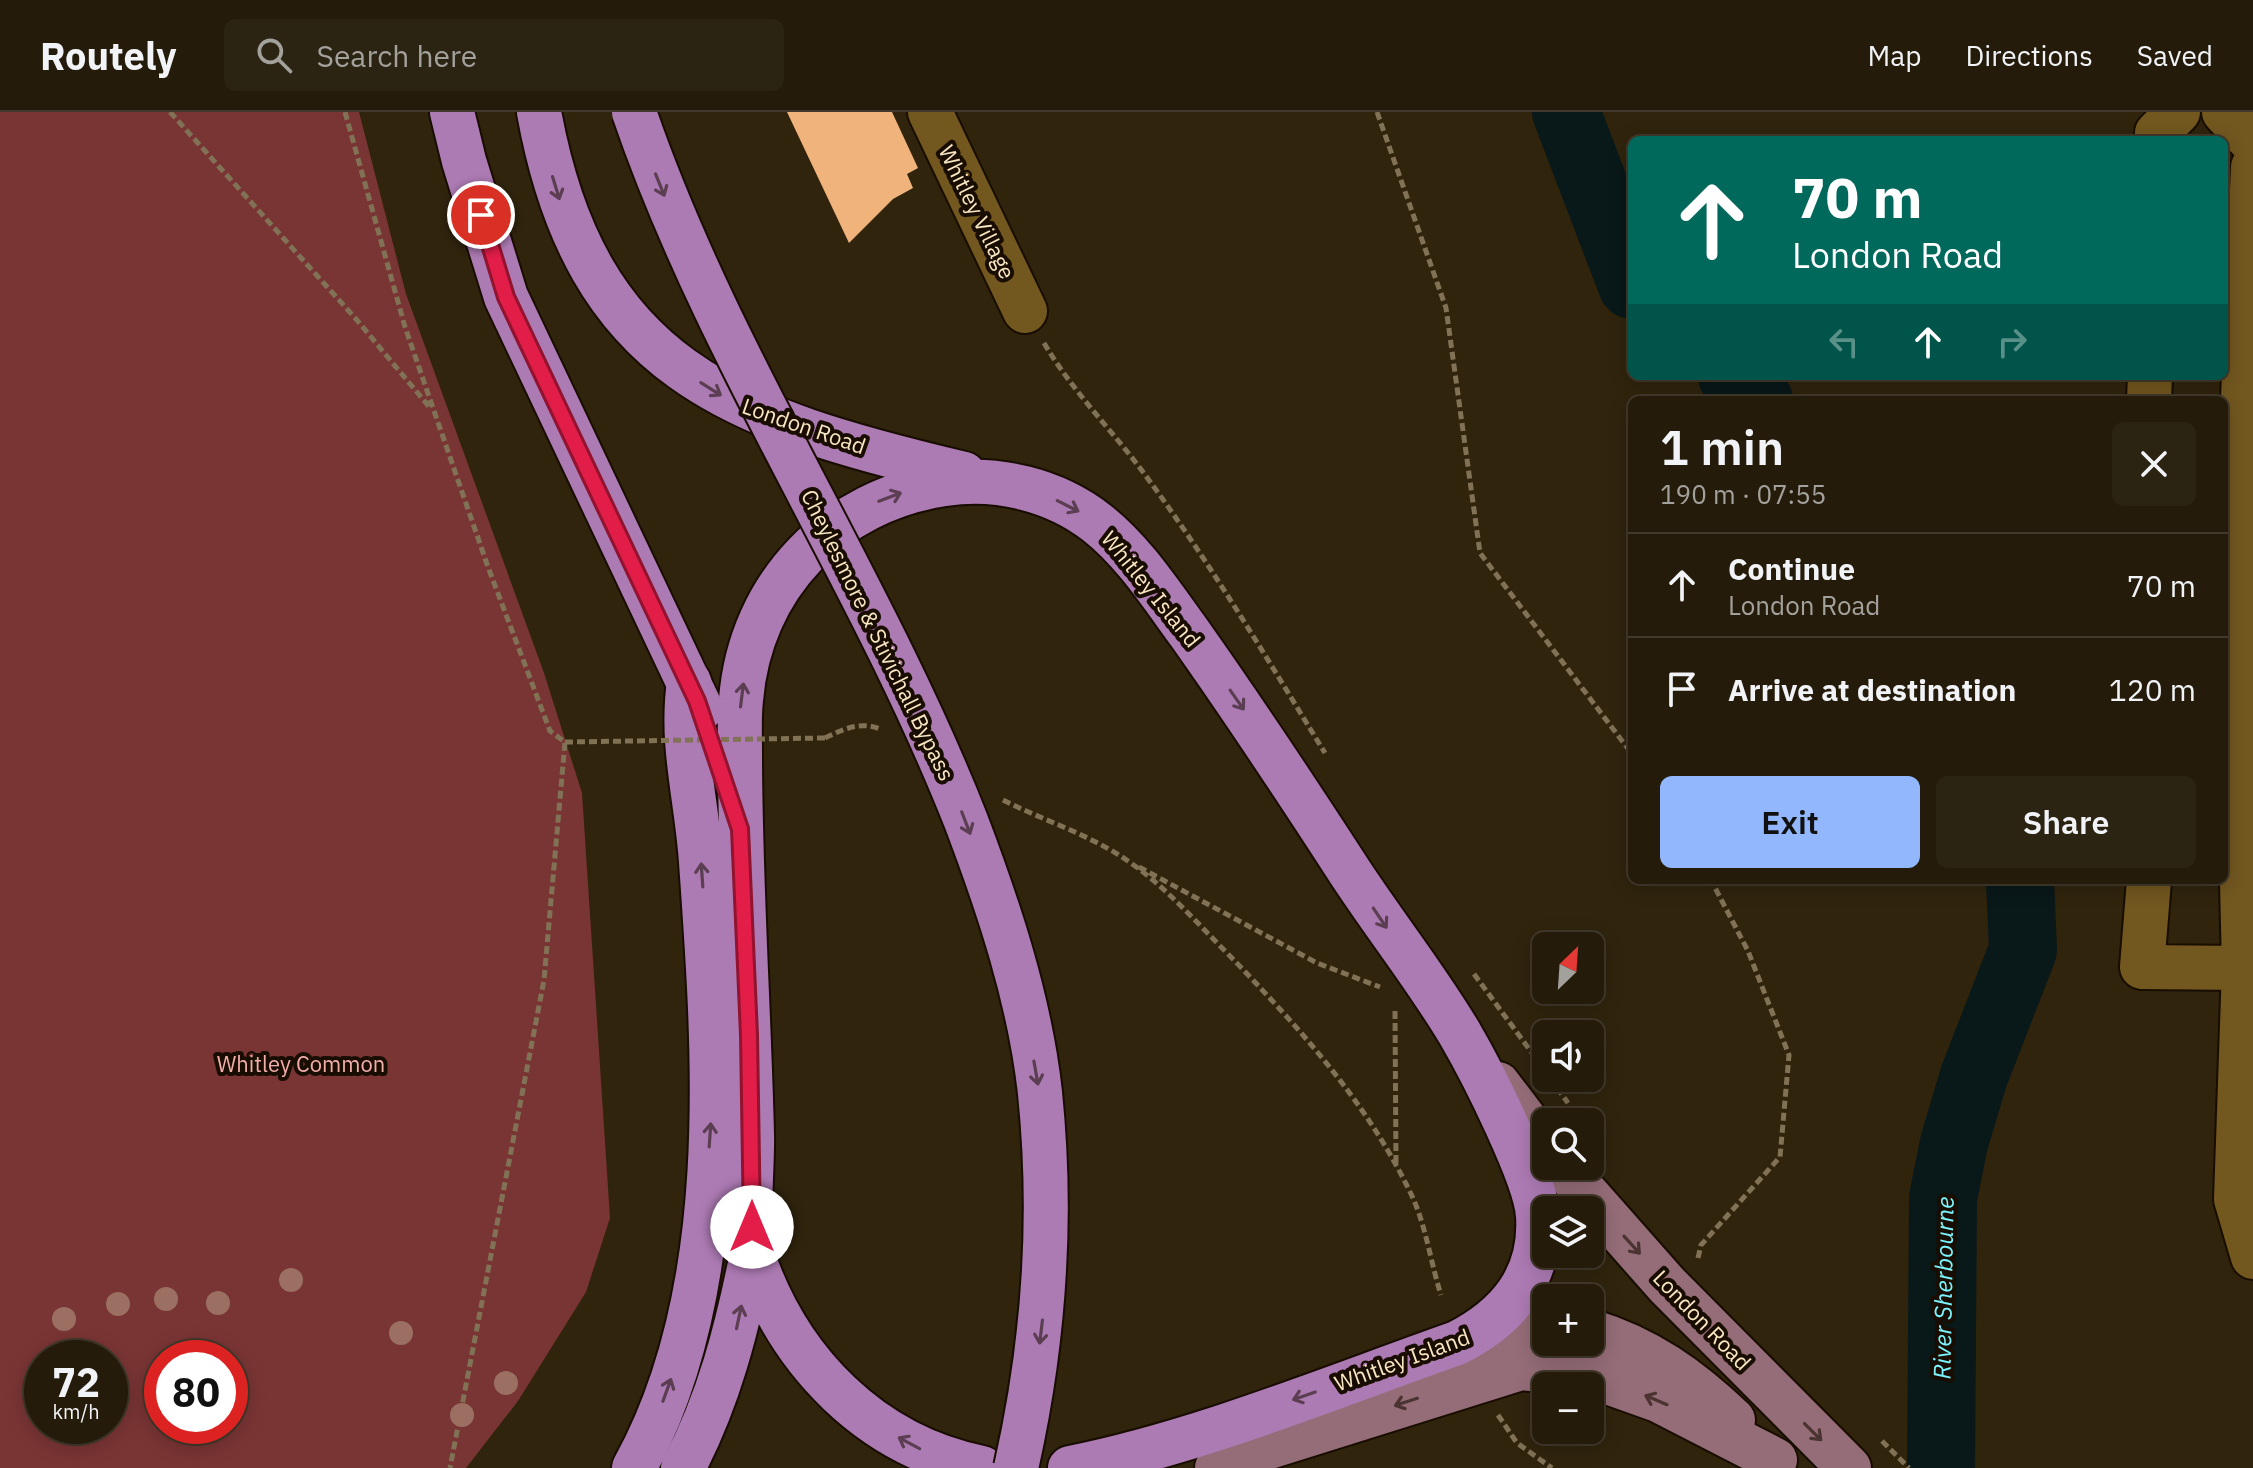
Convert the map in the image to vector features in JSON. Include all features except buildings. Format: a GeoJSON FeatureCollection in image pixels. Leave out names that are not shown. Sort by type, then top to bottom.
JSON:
{"type":"FeatureCollection","features":[{"type":"Feature","properties":{"kind":"highway"},"geometry":{"type":"LineString","coordinates":[[452,112],[506,297],[689,682],[705,720],[740,829]]}},
{"type":"Feature","properties":{"kind":"highway","name":"London Road"},"geometry":{"type":"LineString","coordinates":[[539,112],[554,179],[579,248],[618,308],[666,358],[729,400],[763,416],[866,449],[995,481]]}},
{"type":"Feature","properties":{"kind":"highway","name":"Cheylesmore & Stivichall Bypass"},"geometry":{"type":"LineString","coordinates":[[634,112],[683,241],[723,326],[922,716],[982,862],[1006,936],[1025,1011],[1039,1090],[1046,1168],[1047,1251],[1042,1329],[1016,1468]]}},
{"type":"Feature","properties":{"kind":"highway","name":"Whitley Island"},"geometry":{"type":"LineString","coordinates":[[982,1468],[932,1455],[869,1420],[838,1396],[787,1329],[752,1254],[750,1049],[740,829],[741,697],[746,670],[766,612],[798,563],[834,527],[895,494],[956,483],[995,481],[1023,487],[1072,507],[1116,540],[1239,702],[1460,1034],[1529,1179],[1538,1214],[1538,1233],[1528,1273],[1507,1310],[1484,1330],[1457,1343],[1244,1417],[1101,1462],[1070,1468]]}},
{"type":"Feature","properties":{"kind":"highway"},"geometry":{"type":"LineString","coordinates":[[636,1466],[672,1376],[688,1324],[703,1234],[711,1123],[708,964],[700,840],[683,722],[689,682]]}},
{"type":"Feature","properties":{"kind":"highway"},"geometry":{"type":"LineString","coordinates":[[683,1468],[723,1374],[738,1323],[752,1254]]}},
{"type":"Feature","properties":{"kind":"highway"},"geometry":{"type":"LineString","coordinates":[[1168,1468],[1193,1447],[1244,1417]]}},
{"type":"Feature","properties":{"kind":"main road"},"geometry":{"type":"LineString","coordinates":[[1460,1034],[1532,1129]]}},
{"type":"Feature","properties":{"kind":"main road","name":"London Road"},"geometry":{"type":"LineString","coordinates":[[1575,1180],[1714,1334],[1849,1468]]}},
{"type":"Feature","properties":{"kind":"main road"},"geometry":{"type":"LineString","coordinates":[[1457,1343],[1516,1326],[1532,1325]]}},
{"type":"Feature","properties":{"kind":"main road"},"geometry":{"type":"LineString","coordinates":[[1604,1335],[1623,1341],[1660,1360],[1711,1398],[1780,1464]]}},
{"type":"Feature","properties":{"kind":"main road"},"geometry":{"type":"LineString","coordinates":[[1217,1468],[1283,1442],[1521,1368],[1585,1374],[1658,1400],[1780,1464]]}},
{"type":"Feature","properties":{"kind":"street"},"geometry":{"type":"LineString","coordinates":[[430,112],[506,297]]}},
{"type":"Feature","properties":{"kind":"street","name":"Whitley Village"},"geometry":{"type":"LineString","coordinates":[[930,112],[964,191],[1025,311]]}},
{"type":"Feature","properties":{"kind":"street"},"geometry":{"type":"LineString","coordinates":[[2157,136],[2178,112]]}},
{"type":"Feature","properties":{"kind":"street"},"geometry":{"type":"LineString","coordinates":[[2224,112],[2253,143]]}},
{"type":"Feature","properties":{"kind":"street"},"geometry":{"type":"LineString","coordinates":[[2253,167],[2244,583],[2248,902],[2236,1199],[2253,1257]]}},
{"type":"Feature","properties":{"kind":"street"},"geometry":{"type":"LineString","coordinates":[[2149,884],[2142,967],[2244,968]]}},
{"type":"Feature","properties":{"kind":"path"},"geometry":{"type":"LineString","coordinates":[[170,112],[356,319],[434,413]]}},
{"type":"Feature","properties":{"kind":"path"},"geometry":{"type":"LineString","coordinates":[[345,112],[405,327],[550,731],[565,742],[825,738],[847,728],[869,724],[891,733]]}},
{"type":"Feature","properties":{"kind":"path"},"geometry":{"type":"LineString","coordinates":[[1377,112],[1446,308],[1480,553],[1628,749]]}},
{"type":"Feature","properties":{"kind":"path"},"geometry":{"type":"LineString","coordinates":[[1025,311],[1063,375],[1140,468],[1229,598],[1327,756]]}},
{"type":"Feature","properties":{"kind":"path"},"geometry":{"type":"LineString","coordinates":[[450,1468],[544,980],[565,742]]}},
{"type":"Feature","properties":{"kind":"path"},"geometry":{"type":"LineString","coordinates":[[996,797],[1067,826],[1317,963],[1387,990]]}},
{"type":"Feature","properties":{"kind":"path"},"geometry":{"type":"LineString","coordinates":[[1128,861],[1173,897],[1287,1015],[1335,1071],[1396,1166],[1414,1200],[1441,1295]]}},
{"type":"Feature","properties":{"kind":"path"},"geometry":{"type":"LineString","coordinates":[[1697,1263],[1701,1245],[1780,1157],[1789,1055],[1748,951],[1713,884]]}},
{"type":"Feature","properties":{"kind":"path"},"geometry":{"type":"LineString","coordinates":[[1470,968],[1532,1053]]}},
{"type":"Feature","properties":{"kind":"path"},"geometry":{"type":"LineString","coordinates":[[1395,1005],[1396,1166]]}},
{"type":"Feature","properties":{"kind":"path"},"geometry":{"type":"LineString","coordinates":[[1495,1411],[1517,1443],[1552,1468]]}},
{"type":"Feature","properties":{"kind":"path"},"geometry":{"type":"LineString","coordinates":[[1890,1449],[1909,1468]]}},
{"type":"Feature","properties":{"kind":"green space","name":"Whitley Common"},"geometry":{"type":"Polygon","coordinates":[[[0,112],[359,112],[406,294],[544,673],[582,793],[610,1218],[586,1292],[518,1401],[466,1468],[0,1468],[0,112]]]}},
{"type":"Feature","properties":{"kind":"waterway","name":"River Sherbourne"},"geometry":{"type":"LineString","coordinates":[[1566,112],[1628,275]]}},
{"type":"Feature","properties":{"kind":"waterway","name":"River Sherbourne"},"geometry":{"type":"LineString","coordinates":[[1736,380],[1754,396]]}},
{"type":"Feature","properties":{"kind":"waterway","name":"River Sherbourne"},"geometry":{"type":"LineString","coordinates":[[1941,1468],[1943,1198],[1954,1143],[1974,1076],[2023,950],[2020,884]]}},
{"type":"Feature","properties":{"kind":"route"},"geometry":{"type":"LineString","coordinates":[[481,215],[506,297],[689,682],[705,720],[740,829],[749,1035],[752,1227]]}}]}
